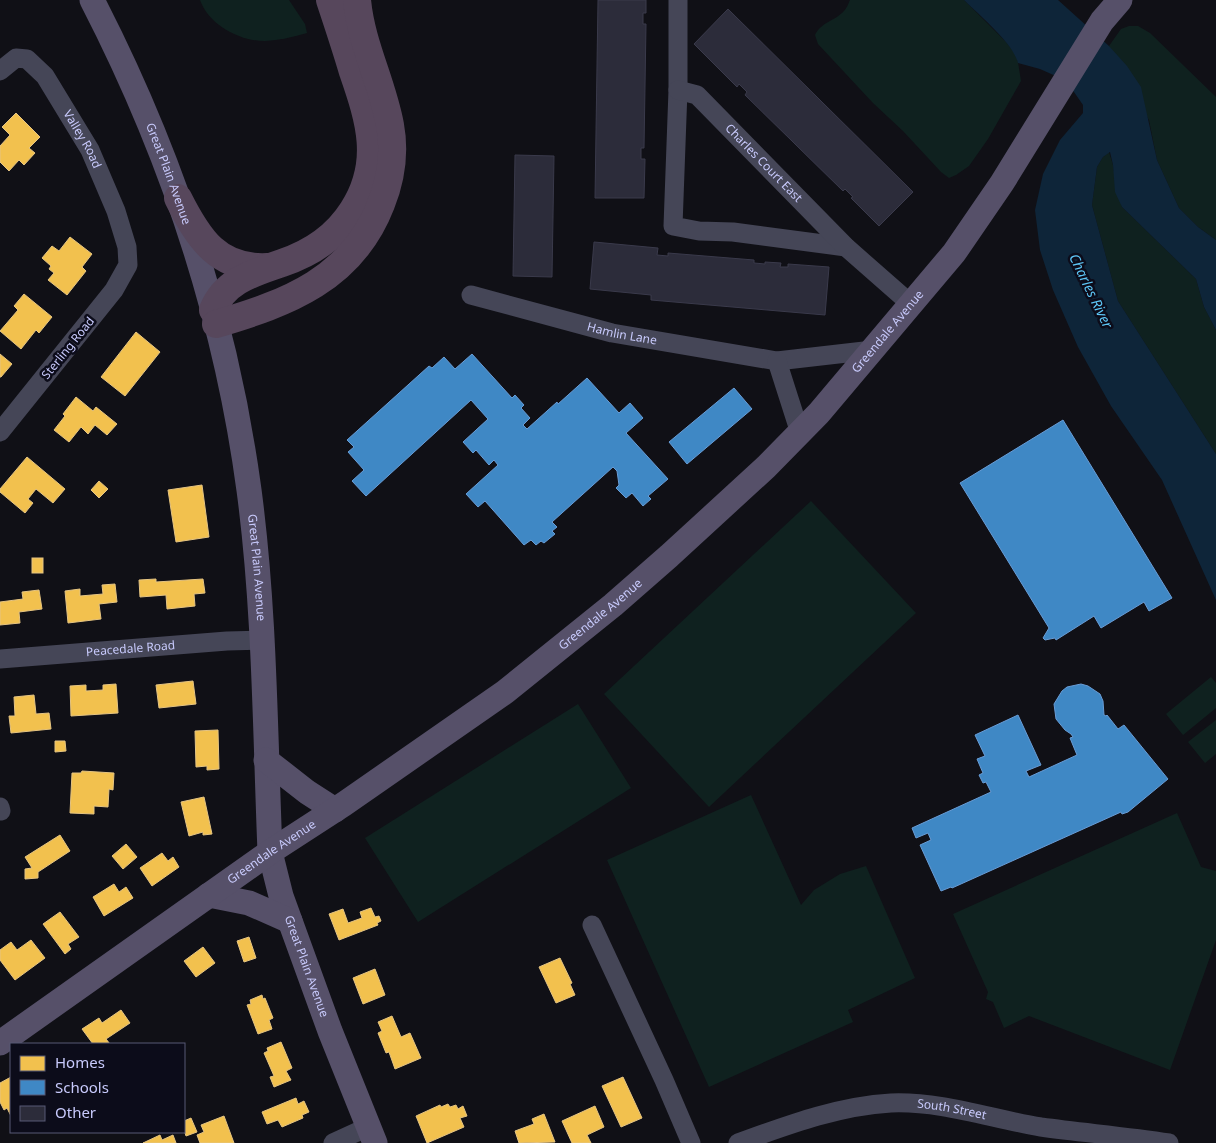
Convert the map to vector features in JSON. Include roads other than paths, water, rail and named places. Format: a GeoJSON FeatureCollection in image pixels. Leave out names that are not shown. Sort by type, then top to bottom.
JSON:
{"type":"FeatureCollection","features":[{"type":"Feature","properties":{"kind":"highway"},"geometry":{"type":"LineString","coordinates":[[330,0],[368,118],[372,141],[371,163],[366,184],[358,203],[339,230],[320,246],[297,258],[242,278],[220,295],[214,317],[266,308],[302,292],[323,280],[351,255],[364,238],[376,217],[388,183],[392,141],[387,112],[364,39],[357,0]]}},
{"type":"Feature","properties":{"kind":"highway"},"geometry":{"type":"LineString","coordinates":[[178,198],[194,230],[215,252],[232,262],[250,267],[270,267],[284,263]]}},
{"type":"Feature","properties":{"kind":"main road","name":"Great Plain Avenue"},"geometry":{"type":"LineString","coordinates":[[92,0],[129,75],[178,198],[214,317],[236,405],[248,482],[258,577],[270,852],[281,896],[330,1031],[371,1135]]}},
{"type":"Feature","properties":{"kind":"main road","name":"Greendale Avenue"},"geometry":{"type":"LineString","coordinates":[[0,1043],[270,852],[335,810],[505,692],[574,637],[669,556],[766,467],[819,412],[912,305],[954,253],[987,206],[1102,21],[1120,0]]}},
{"type":"Feature","properties":{"kind":"main road"},"geometry":{"type":"LineString","coordinates":[[266,760],[307,792],[335,810]]}},
{"type":"Feature","properties":{"kind":"main road"},"geometry":{"type":"LineString","coordinates":[[209,895],[249,903],[290,921]]}},
{"type":"Feature","properties":{"kind":"street"},"geometry":{"type":"LineString","coordinates":[[678,0],[678,90],[673,226],[699,231],[733,232],[846,247]]}},
{"type":"Feature","properties":{"kind":"street","name":"Valley Road"},"geometry":{"type":"LineString","coordinates":[[0,71],[16,58],[27,59],[45,76],[90,150],[116,211],[128,247],[128,260]]}},
{"type":"Feature","properties":{"kind":"street","name":"Charles Court East"},"geometry":{"type":"LineString","coordinates":[[678,90],[697,96],[846,247],[912,305]]}},
{"type":"Feature","properties":{"kind":"street","name":"Sterling Road"},"geometry":{"type":"LineString","coordinates":[[0,432],[114,290],[128,265],[128,260]]}},
{"type":"Feature","properties":{"kind":"street","name":"Hamlin Lane"},"geometry":{"type":"LineString","coordinates":[[471,296],[612,333],[776,361],[873,350]]}},
{"type":"Feature","properties":{"kind":"street"},"geometry":{"type":"LineString","coordinates":[[776,361],[800,433]]}},
{"type":"Feature","properties":{"kind":"street","name":"Peacedale Road"},"geometry":{"type":"LineString","coordinates":[[0,659],[228,640],[262,640]]}},
{"type":"Feature","properties":{"kind":"street"},"geometry":{"type":"LineString","coordinates":[[592,925],[691,1143]]}},
{"type":"Feature","properties":{"kind":"street","name":"South Street"},"geometry":{"type":"LineString","coordinates":[[738,1143],[840,1110],[893,1103],[916,1104],[954,1110],[1040,1135],[1169,1143]]}},
{"type":"Feature","properties":{"kind":"street"},"geometry":{"type":"LineString","coordinates":[[333,1143],[371,1135]]}},
{"type":"Feature","properties":{"kind":"water","name":"Charles River"},"geometry":{"type":"Polygon","coordinates":[[[964,0],[1058,0],[1109,46],[1127,66],[1141,87],[1157,160],[1179,208],[1198,227],[1216,240],[1216,330],[1204,307],[1196,279],[1122,207],[1115,192],[1110,152],[1103,157],[1097,167],[1092,205],[1118,301],[1216,454],[1216,600],[1162,480],[1111,406],[1078,347],[1053,290],[1040,250],[1035,210],[1043,174],[1060,140],[1083,113],[1083,105],[1074,92],[1058,77],[1040,69],[1018,63],[1015,55],[1003,38],[964,0]]]}}]}
